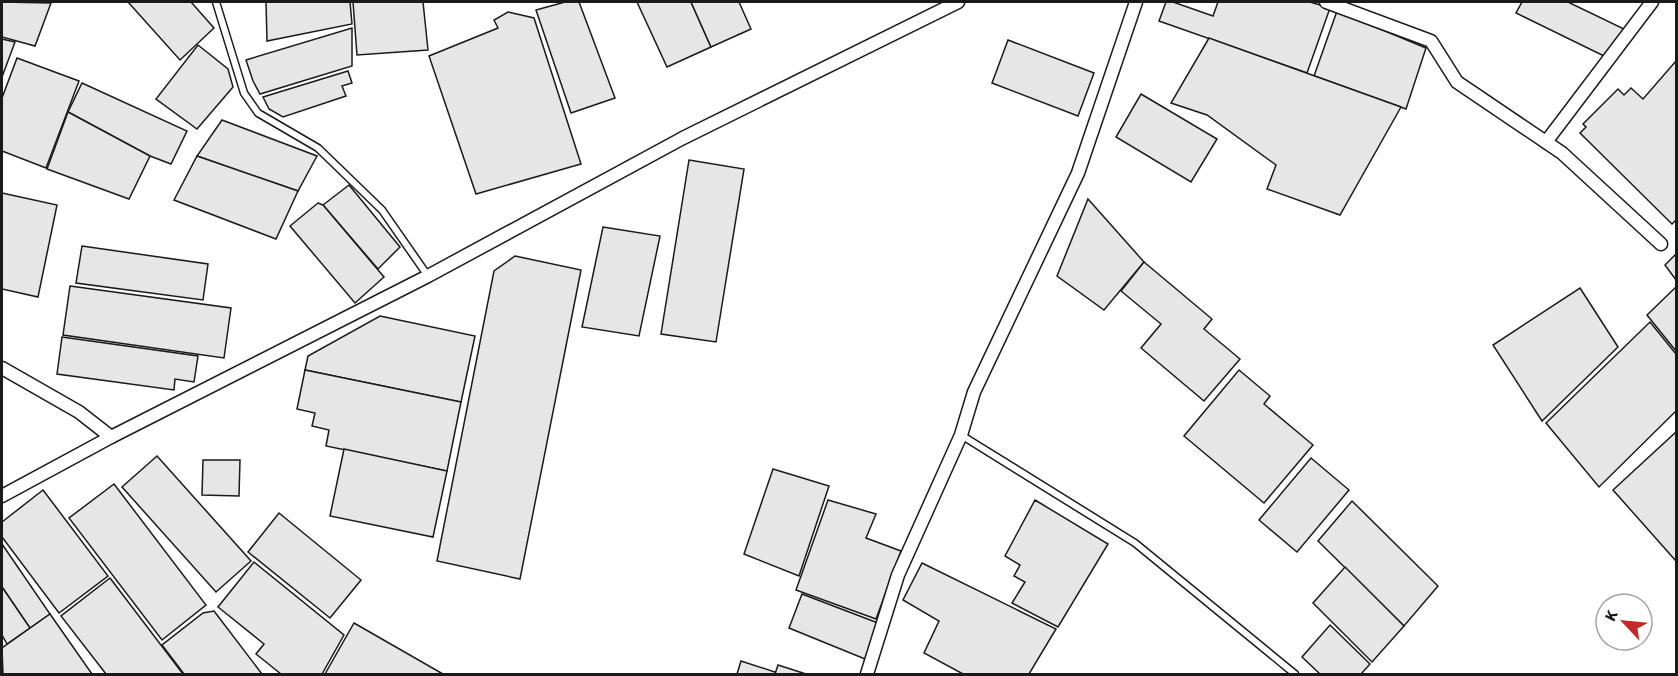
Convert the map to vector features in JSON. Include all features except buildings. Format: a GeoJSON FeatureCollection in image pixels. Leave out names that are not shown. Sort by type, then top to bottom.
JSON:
{"type":"FeatureCollection","features":[{"type":"Feature","properties":{"kind":"street"},"geometry":{"type":"LineString","coordinates":[[2,496],[111,437],[428,276],[683,138],[958,2]]}},
{"type":"Feature","properties":{"kind":"street"},"geometry":{"type":"LineString","coordinates":[[867,675],[898,575],[961,435],[974,392],[1078,173],[1136,2]]}},
{"type":"Feature","properties":{"kind":"street"},"geometry":{"type":"LineString","coordinates":[[1326,2],[1431,41],[1457,82],[1562,153],[1661,244]]}},
{"type":"Feature","properties":{"kind":"street"},"geometry":{"type":"LineString","coordinates":[[1546,142],[1652,2]]}},
{"type":"Feature","properties":{"kind":"street"},"geometry":{"type":"LineString","coordinates":[[2,368],[79,412],[111,437]]}},
{"type":"Feature","properties":{"kind":"lane"},"geometry":{"type":"LineString","coordinates":[[216,2],[244,93],[258,113],[318,148],[381,210],[428,276]]}},
{"type":"Feature","properties":{"kind":"lane"},"geometry":{"type":"LineString","coordinates":[[961,435],[1135,543],[1295,675]]}}]}
